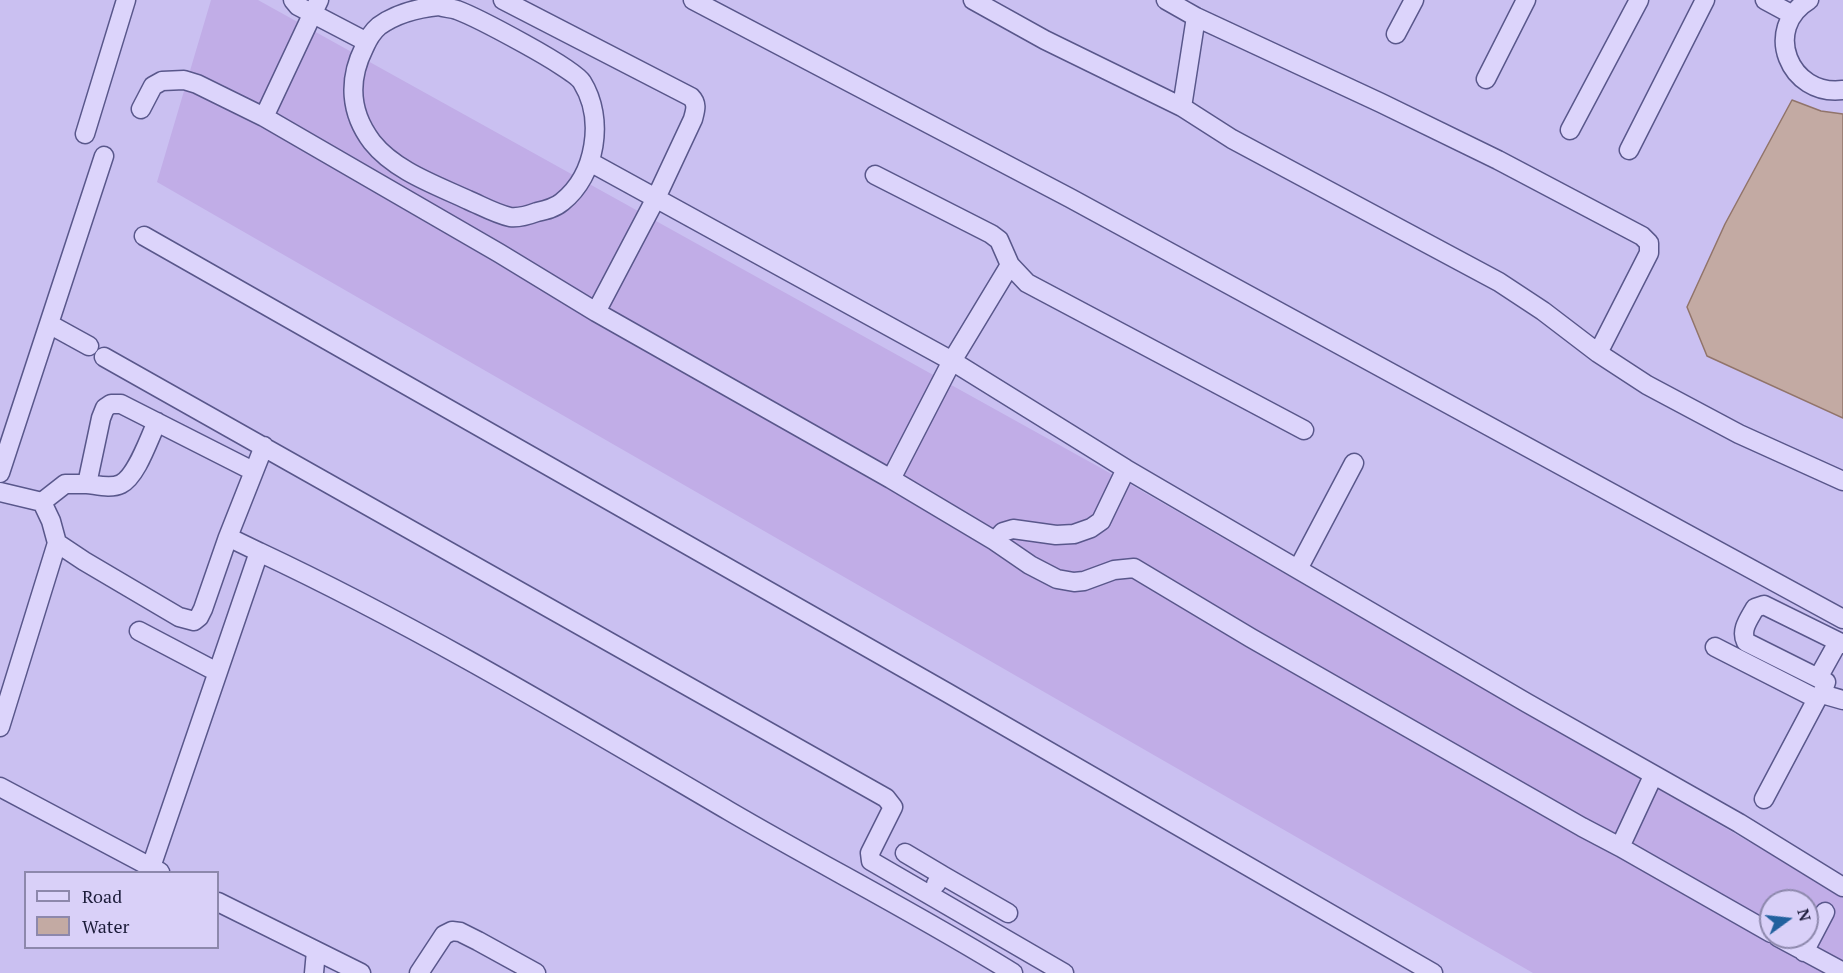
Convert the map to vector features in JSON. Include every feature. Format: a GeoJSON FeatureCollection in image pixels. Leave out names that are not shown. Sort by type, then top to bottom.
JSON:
{"type":"FeatureCollection","features":[{"type":"Feature","properties":{"kind":"street"},"geometry":{"type":"LineString","coordinates":[[85,135],[126,0]]}},
{"type":"Feature","properties":{"kind":"street"},"geometry":{"type":"LineString","coordinates":[[293,0],[298,6],[315,7],[366,42]]}},
{"type":"Feature","properties":{"kind":"street"},"geometry":{"type":"LineString","coordinates":[[503,0],[695,100],[693,119],[656,198],[596,312]]}},
{"type":"Feature","properties":{"kind":"street"},"geometry":{"type":"LineString","coordinates":[[693,0],[1070,198],[1843,619]]}},
{"type":"Feature","properties":{"kind":"street"},"geometry":{"type":"LineString","coordinates":[[973,0],[1045,40],[1182,107],[1232,139],[1499,282],[1647,385],[1739,434],[1843,481]]}},
{"type":"Feature","properties":{"kind":"street"},"geometry":{"type":"LineString","coordinates":[[1166,0],[1196,17],[1498,160],[1642,236],[1649,243],[1649,253],[1598,353]]}},
{"type":"Feature","properties":{"kind":"street"},"geometry":{"type":"LineString","coordinates":[[1396,34],[1414,0]]}},
{"type":"Feature","properties":{"kind":"street"},"geometry":{"type":"LineString","coordinates":[[1486,79],[1526,0]]}},
{"type":"Feature","properties":{"kind":"street"},"geometry":{"type":"LineString","coordinates":[[1570,130],[1639,0]]}},
{"type":"Feature","properties":{"kind":"street"},"geometry":{"type":"LineString","coordinates":[[1629,150],[1705,0]]}},
{"type":"Feature","properties":{"kind":"street"},"geometry":{"type":"LineString","coordinates":[[1765,0],[1791,15]]}},
{"type":"Feature","properties":{"kind":"street"},"geometry":{"type":"LineString","coordinates":[[1809,0],[1791,15],[1785,39],[1788,58],[1797,75],[1813,87],[1832,92],[1843,90]]}},
{"type":"Feature","properties":{"kind":"street"},"geometry":{"type":"LineString","coordinates":[[439,6],[456,10],[570,70],[582,81],[589,97],[595,124],[590,162],[579,183],[561,204],[512,217],[496,213],[427,182],[385,155],[376,147],[362,126],[355,108],[353,84],[359,57],[366,42],[378,27],[398,16],[419,8],[439,6]]}},
{"type":"Feature","properties":{"kind":"street"},"geometry":{"type":"LineString","coordinates":[[264,117],[315,7]]}},
{"type":"Feature","properties":{"kind":"street"},"geometry":{"type":"LineString","coordinates":[[1182,107],[1196,17]]}},
{"type":"Feature","properties":{"kind":"street"},"geometry":{"type":"LineString","coordinates":[[141,110],[153,86],[162,81],[184,80],[198,84],[264,117],[596,312],[891,479],[995,541],[1030,565],[1057,579],[1066,581],[1084,581],[1114,570],[1134,568],[1251,638],[1759,926]]}},
{"type":"Feature","properties":{"kind":"street"},"geometry":{"type":"LineString","coordinates":[[0,473],[104,156]]}},
{"type":"Feature","properties":{"kind":"street"},"geometry":{"type":"LineString","coordinates":[[590,162],[952,361],[1126,469],[1653,776],[1739,823],[1843,887]]}},
{"type":"Feature","properties":{"kind":"street"},"geometry":{"type":"LineString","coordinates":[[875,175],[992,234],[999,240],[1010,265],[1027,283],[1304,430]]}},
{"type":"Feature","properties":{"kind":"street"},"geometry":{"type":"LineString","coordinates":[[144,236],[946,692],[1433,973]]}},
{"type":"Feature","properties":{"kind":"street"},"geometry":{"type":"LineString","coordinates":[[891,479],[952,361],[1010,265]]}},
{"type":"Feature","properties":{"kind":"street"},"geometry":{"type":"LineString","coordinates":[[49,324],[89,346]]}},
{"type":"Feature","properties":{"kind":"street"},"geometry":{"type":"LineString","coordinates":[[104,357],[886,798],[892,807],[870,853],[871,861],[1064,973]]}},
{"type":"Feature","properties":{"kind":"street"},"geometry":{"type":"LineString","coordinates":[[87,484],[101,418],[105,408],[111,404],[121,404],[253,471]]}},
{"type":"Feature","properties":{"kind":"street"},"geometry":{"type":"LineString","coordinates":[[42,502],[65,484],[110,486],[121,484],[134,470],[157,422]]}},
{"type":"Feature","properties":{"kind":"street"},"geometry":{"type":"LineString","coordinates":[[57,543],[179,617],[194,621],[203,609],[228,537],[264,446]]}},
{"type":"Feature","properties":{"kind":"street"},"geometry":{"type":"LineString","coordinates":[[1298,569],[1354,463]]}},
{"type":"Feature","properties":{"kind":"street"},"geometry":{"type":"LineString","coordinates":[[995,541],[1003,532],[1013,529],[1056,535],[1074,534],[1091,528],[1101,521],[1126,469]]}},
{"type":"Feature","properties":{"kind":"street"},"geometry":{"type":"LineString","coordinates":[[0,492],[42,502]]}},
{"type":"Feature","properties":{"kind":"street"},"geometry":{"type":"LineString","coordinates":[[0,727],[57,543],[51,521],[42,502]]}},
{"type":"Feature","properties":{"kind":"street"},"geometry":{"type":"LineString","coordinates":[[228,537],[386,615],[959,939],[1013,973]]}},
{"type":"Feature","properties":{"kind":"street"},"geometry":{"type":"LineString","coordinates":[[0,788],[156,870],[218,672],[259,552]]}},
{"type":"Feature","properties":{"kind":"street"},"geometry":{"type":"LineString","coordinates":[[1764,799],[1821,688],[1841,643],[1772,608],[1760,605],[1755,608],[1744,628],[1743,636],[1746,642],[1821,688],[1843,700]]}},
{"type":"Feature","properties":{"kind":"street"},"geometry":{"type":"LineString","coordinates":[[139,631],[218,672]]}},
{"type":"Feature","properties":{"kind":"street"},"geometry":{"type":"LineString","coordinates":[[1715,647],[1821,688],[1843,690]]}},
{"type":"Feature","properties":{"kind":"street"},"geometry":{"type":"LineString","coordinates":[[1620,847],[1653,776]]}},
{"type":"Feature","properties":{"kind":"street"},"geometry":{"type":"LineString","coordinates":[[904,853],[1008,913]]}},
{"type":"Feature","properties":{"kind":"street"},"geometry":{"type":"LineString","coordinates":[[929,896],[942,874]]}},
{"type":"Feature","properties":{"kind":"street"},"geometry":{"type":"LineString","coordinates":[[219,902],[361,973]]}},
{"type":"Feature","properties":{"kind":"street"},"geometry":{"type":"LineString","coordinates":[[1804,952],[1826,912]]}},
{"type":"Feature","properties":{"kind":"street"},"geometry":{"type":"LineString","coordinates":[[419,973],[444,935],[452,931],[460,932],[478,941],[536,973]]}},
{"type":"Feature","properties":{"kind":"street"},"geometry":{"type":"LineString","coordinates":[[1799,949],[1843,972]]}},
{"type":"Feature","properties":{"kind":"street"},"geometry":{"type":"LineString","coordinates":[[314,973],[316,951]]}},
{"type":"Feature","properties":{"kind":"shaded area"},"geometry":{"type":"Polygon","coordinates":[[[211,0],[258,0],[1126,482],[1843,896],[1843,973],[1533,973],[157,182],[211,0]]]}},
{"type":"Feature","properties":{"kind":"water"},"geometry":{"type":"Polygon","coordinates":[[[1792,100],[1821,111],[1843,114],[1843,418],[1707,356],[1687,307],[1725,224],[1792,100]]]}}]}
